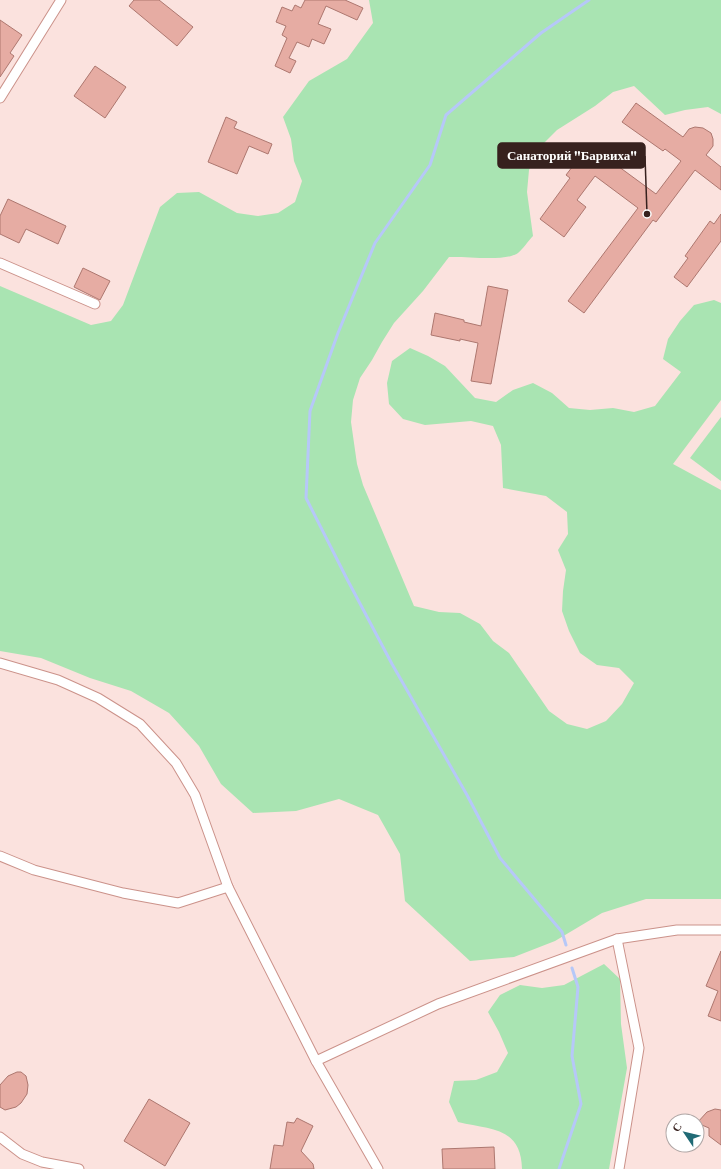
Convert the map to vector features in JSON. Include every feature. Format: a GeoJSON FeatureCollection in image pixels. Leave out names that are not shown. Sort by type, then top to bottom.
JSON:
{"type":"FeatureCollection","features":[{"type":"Feature","properties":{"kind":"street"},"geometry":{"type":"LineString","coordinates":[[0,98],[61,0]]}},
{"type":"Feature","properties":{"kind":"street"},"geometry":{"type":"LineString","coordinates":[[0,264],[95,304]]}},
{"type":"Feature","properties":{"kind":"street"},"geometry":{"type":"LineString","coordinates":[[0,663],[58,680],[98,698],[140,724],[176,763],[196,795],[228,888],[316,1061],[378,1169]]}},
{"type":"Feature","properties":{"kind":"street"},"geometry":{"type":"LineString","coordinates":[[0,856],[34,870],[122,893],[178,903],[228,888]]}},
{"type":"Feature","properties":{"kind":"street"},"geometry":{"type":"LineString","coordinates":[[316,1061],[438,1004],[617,939],[677,930],[721,930]]}},
{"type":"Feature","properties":{"kind":"street"},"geometry":{"type":"LineString","coordinates":[[617,939],[639,1048],[619,1169]]}},
{"type":"Feature","properties":{"kind":"street"},"geometry":{"type":"LineString","coordinates":[[0,1137],[22,1154],[42,1162],[78,1169]]}},
{"type":"Feature","properties":{"kind":"green space"},"geometry":{"type":"Polygon","coordinates":[[[369,0],[721,0],[721,114],[708,107],[685,110],[665,115],[634,86],[613,92],[595,106],[557,130],[540,147],[529,170],[527,192],[533,236],[518,253],[512,256],[495,258],[449,257],[423,291],[394,323],[360,378],[353,400],[351,422],[357,464],[363,485],[414,606],[439,612],[460,613],[480,624],[493,641],[509,653],[549,711],[567,724],[587,729],[606,721],[622,704],[634,683],[619,668],[597,665],[580,653],[569,631],[562,611],[566,570],[558,550],[568,534],[567,512],[546,496],[503,488],[501,445],[493,426],[471,421],[425,425],[403,419],[389,404],[387,383],[392,361],[410,348],[428,356],[445,366],[475,398],[496,402],[513,390],[533,383],[552,393],[569,408],[590,410],[613,408],[634,412],[655,406],[681,372],[663,359],[668,339],[680,321],[694,305],[714,300],[721,303],[721,400],[673,464],[721,490],[721,899],[646,899],[602,913],[555,941],[514,957],[470,961],[405,901],[400,854],[378,815],[339,799],[296,811],[253,813],[221,784],[199,746],[169,713],[131,691],[90,678],[41,658],[0,651],[0,286],[91,325],[111,321],[123,305],[160,207],[177,193],[199,192],[237,213],[258,216],[278,213],[295,202],[302,181],[294,161],[291,139],[283,117],[309,81],[347,59],[373,23],[369,0]]]}},
{"type":"Feature","properties":{"kind":"green space"},"geometry":{"type":"Polygon","coordinates":[[[721,417],[721,481],[690,458],[721,417]]]}},
{"type":"Feature","properties":{"kind":"green space"},"geometry":{"type":"Polygon","coordinates":[[[604,964],[620,979],[621,1024],[627,1068],[609,1169],[522,1169],[520,1155],[516,1145],[510,1137],[502,1132],[492,1129],[458,1122],[449,1102],[454,1081],[476,1080],[497,1072],[508,1053],[488,1012],[500,995],[520,985],[542,988],[564,985],[604,964]]]}},
{"type":"Feature","properties":{"kind":"building"},"geometry":{"type":"Polygon","coordinates":[[[134,0],[159,0],[193,27],[177,46],[129,6],[134,0]]]}},
{"type":"Feature","properties":{"kind":"building"},"geometry":{"type":"Polygon","coordinates":[[[305,0],[345,0],[363,8],[357,20],[326,6],[318,24],[331,29],[324,44],[312,39],[309,47],[297,42],[289,58],[296,61],[290,73],[275,66],[287,38],[282,35],[286,26],[276,22],[282,7],[292,11],[295,5],[301,8],[305,0]]]}},
{"type":"Feature","properties":{"kind":"building"},"geometry":{"type":"Polygon","coordinates":[[[0,20],[22,35],[10,53],[14,56],[0,77],[0,20]]]}},
{"type":"Feature","properties":{"kind":"building"},"geometry":{"type":"Polygon","coordinates":[[[95,66],[126,87],[105,118],[74,96],[95,66]]]}},
{"type":"Feature","properties":{"kind":"building"},"geometry":{"type":"Polygon","coordinates":[[[636,103],[683,137],[689,129],[695,127],[703,128],[711,133],[713,146],[706,155],[721,167],[721,190],[695,170],[656,222],[653,220],[584,313],[568,301],[638,208],[595,176],[577,200],[586,207],[564,237],[540,219],[570,178],[566,175],[576,162],[584,167],[596,150],[656,194],[681,161],[665,149],[663,151],[622,122],[636,103]]]}},
{"type":"Feature","properties":{"kind":"building"},"geometry":{"type":"Polygon","coordinates":[[[226,117],[237,122],[234,128],[272,144],[268,154],[249,146],[237,174],[208,162],[226,117]]]}},
{"type":"Feature","properties":{"kind":"building"},"geometry":{"type":"Polygon","coordinates":[[[8,199],[66,226],[58,244],[26,229],[19,243],[0,234],[0,216],[8,199]]]}},
{"type":"Feature","properties":{"kind":"building"},"geometry":{"type":"Polygon","coordinates":[[[721,214],[721,241],[687,287],[674,277],[688,258],[685,256],[710,221],[714,224],[721,214]]]}},
{"type":"Feature","properties":{"kind":"building"},"geometry":{"type":"Polygon","coordinates":[[[83,268],[110,281],[100,300],[74,287],[83,268]]]}},
{"type":"Feature","properties":{"kind":"building"},"geometry":{"type":"Polygon","coordinates":[[[488,286],[508,290],[491,384],[471,381],[478,343],[431,335],[435,313],[481,326],[488,286]]]}},
{"type":"Feature","properties":{"kind":"building"},"geometry":{"type":"Polygon","coordinates":[[[721,951],[721,1021],[708,1016],[718,991],[706,986],[721,951]]]}},
{"type":"Feature","properties":{"kind":"building"},"geometry":{"type":"Polygon","coordinates":[[[21,1072],[26,1076],[28,1085],[27,1094],[21,1103],[16,1107],[5,1110],[0,1107],[0,1085],[8,1076],[21,1072]]]}},
{"type":"Feature","properties":{"kind":"building"},"geometry":{"type":"Polygon","coordinates":[[[149,1099],[190,1123],[165,1166],[124,1141],[149,1099]]]}},
{"type":"Feature","properties":{"kind":"building"},"geometry":{"type":"Polygon","coordinates":[[[715,1109],[721,1110],[721,1145],[709,1136],[709,1128],[705,1126],[705,1114],[715,1109]]]}},
{"type":"Feature","properties":{"kind":"building"},"geometry":{"type":"Polygon","coordinates":[[[297,1118],[313,1126],[301,1151],[313,1164],[314,1169],[270,1169],[274,1145],[283,1146],[287,1122],[294,1123],[297,1118]]]}},
{"type":"Feature","properties":{"kind":"building"},"geometry":{"type":"Polygon","coordinates":[[[494,1147],[495,1169],[443,1169],[442,1149],[494,1147]]]}},
{"type":"Feature","properties":{"kind":"waterway"},"geometry":{"type":"LineString","coordinates":[[566,945],[562,932],[500,858],[467,795],[392,664],[306,498],[310,411],[338,333],[375,243],[430,165],[446,115],[541,33],[589,0]]}},
{"type":"Feature","properties":{"kind":"waterway"},"geometry":{"type":"LineString","coordinates":[[559,1169],[581,1104],[572,1056],[578,987],[572,968]]}},
{"type":"Feature","properties":{"kind":"place","name":"Санаторий \"Барвиха\""},"geometry":{"type":"Point","coordinates":[647,214]}}]}
